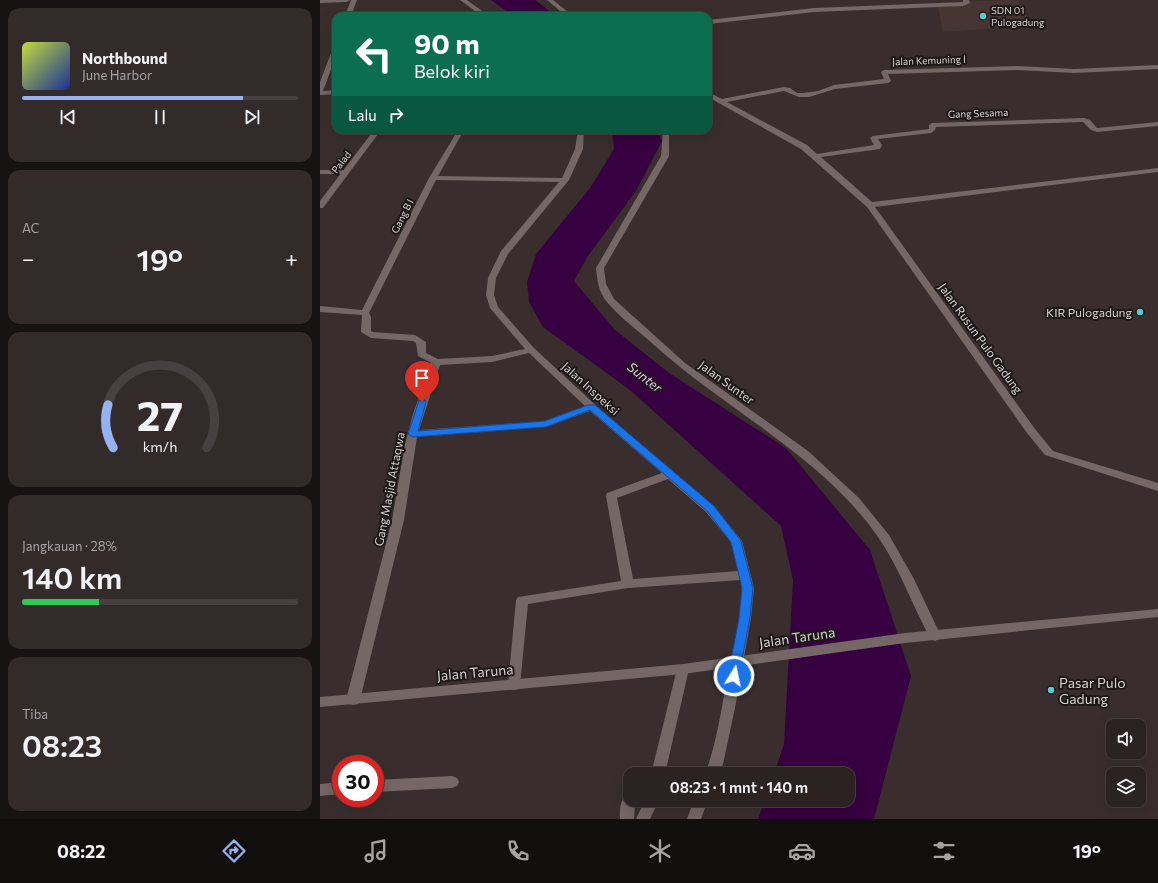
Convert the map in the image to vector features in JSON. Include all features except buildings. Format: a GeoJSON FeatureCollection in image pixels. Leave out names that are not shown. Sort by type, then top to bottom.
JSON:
{"type":"FeatureCollection","features":[{"type":"Feature","properties":{"kind":"street"},"geometry":{"type":"LineString","coordinates":[[320,1],[347,0]]}},
{"type":"Feature","properties":{"kind":"street"},"geometry":{"type":"LineString","coordinates":[[350,12],[354,0]]}},
{"type":"Feature","properties":{"kind":"street"},"geometry":{"type":"LineString","coordinates":[[463,0],[480,12]]}},
{"type":"Feature","properties":{"kind":"street"},"geometry":{"type":"LineString","coordinates":[[550,0],[565,12]]}},
{"type":"Feature","properties":{"kind":"street"},"geometry":{"type":"LineString","coordinates":[[712,22],[814,10],[963,4],[967,3],[966,0]]}},
{"type":"Feature","properties":{"kind":"street"},"geometry":{"type":"LineString","coordinates":[[332,59],[320,92],[332,92]]}},
{"type":"Feature","properties":{"kind":"street","name":"Jalan Kemuning I"},"geometry":{"type":"LineString","coordinates":[[721,101],[784,89],[789,89],[795,94],[802,95],[826,91],[834,87],[888,81],[884,72],[1018,68],[1074,70],[1158,67]]}},
{"type":"Feature","properties":{"kind":"street","name":"Jalan Rusun Pulo Gadung"},"geometry":{"type":"LineString","coordinates":[[712,96],[804,147],[870,205],[1030,431],[1049,453],[1158,486]]}},
{"type":"Feature","properties":{"kind":"street","name":"Gang Sesama"},"geometry":{"type":"LineString","coordinates":[[815,156],[876,146],[878,145],[874,138],[875,137],[931,131],[933,129],[932,125],[1084,120],[1087,121],[1093,129],[1097,130],[1158,124]]}},
{"type":"Feature","properties":{"kind":"street","name":"Palad"},"geometry":{"type":"LineString","coordinates":[[320,206],[375,134]]}},
{"type":"Feature","properties":{"kind":"street","name":"Gang B I"},"geometry":{"type":"LineString","coordinates":[[365,313],[433,178],[459,134]]}},
{"type":"Feature","properties":{"kind":"street","name":"Jalan Inspeksi"},"geometry":{"type":"LineString","coordinates":[[581,134],[579,149],[565,180],[504,252],[492,278],[490,295],[494,308],[531,350],[592,407],[710,509],[736,541],[748,588],[745,618],[715,767]]}},
{"type":"Feature","properties":{"kind":"street","name":"Jalan Sunter"},"geometry":{"type":"LineString","coordinates":[[666,134],[665,156],[600,268],[602,284],[610,300],[682,365],[804,453],[855,501],[883,535],[908,579],[935,636]]}},
{"type":"Feature","properties":{"kind":"street"},"geometry":{"type":"LineString","coordinates":[[870,205],[1158,170]]}},
{"type":"Feature","properties":{"kind":"street"},"geometry":{"type":"LineString","coordinates":[[320,172],[345,172]]}},
{"type":"Feature","properties":{"kind":"street"},"geometry":{"type":"LineString","coordinates":[[433,178],[565,180]]}},
{"type":"Feature","properties":{"kind":"street"},"geometry":{"type":"LineString","coordinates":[[320,310],[365,313],[367,317],[366,332],[370,335],[415,338],[421,342],[421,354],[436,362],[492,359],[531,350]]}},
{"type":"Feature","properties":{"kind":"street","name":"Gang Masjid Attaqwa"},"geometry":{"type":"LineString","coordinates":[[353,700],[398,520],[413,434],[420,407],[436,362]]}},
{"type":"Feature","properties":{"kind":"street"},"geometry":{"type":"LineString","coordinates":[[413,434],[546,424],[592,407]]}},
{"type":"Feature","properties":{"kind":"street"},"geometry":{"type":"LineString","coordinates":[[628,584],[611,496],[670,474]]}},
{"type":"Feature","properties":{"kind":"street"},"geometry":{"type":"LineString","coordinates":[[514,685],[522,600],[628,584],[744,575]]}},
{"type":"Feature","properties":{"kind":"street","name":"Jalan Taruna"},"geometry":{"type":"LineString","coordinates":[[320,702],[683,669],[905,638],[1158,613]]}},
{"type":"Feature","properties":{"kind":"street"},"geometry":{"type":"LineString","coordinates":[[660,767],[683,669]]}},
{"type":"Feature","properties":{"kind":"street"},"geometry":{"type":"LineString","coordinates":[[656,767],[662,759]]}},
{"type":"Feature","properties":{"kind":"street"},"geometry":{"type":"LineString","coordinates":[[384,786],[452,782]]}},
{"type":"Feature","properties":{"kind":"street"},"geometry":{"type":"LineString","coordinates":[[320,790],[332,789]]}},
{"type":"Feature","properties":{"kind":"street"},"geometry":{"type":"LineString","coordinates":[[627,819],[628,807]]}},
{"type":"Feature","properties":{"kind":"street"},"geometry":{"type":"LineString","coordinates":[[643,819],[649,807]]}},
{"type":"Feature","properties":{"kind":"street"},"geometry":{"type":"LineString","coordinates":[[694,819],[698,807]]}},
{"type":"Feature","properties":{"kind":"shaded area","name":"SDN 01 Pulogadung"},"geometry":{"type":"Polygon","coordinates":[[[1017,0],[1033,25],[943,32],[938,7],[975,1],[1017,0]]]}},
{"type":"Feature","properties":{"kind":"water"},"geometry":{"type":"Polygon","coordinates":[[[491,0],[535,0],[551,12],[508,12],[491,0]]]}},
{"type":"Feature","properties":{"kind":"water","name":"Sunter"},"geometry":{"type":"Polygon","coordinates":[[[612,134],[659,134],[662,141],[636,191],[588,256],[574,281],[614,329],[669,373],[786,448],[870,550],[911,676],[874,819],[758,819],[762,807],[855,807],[855,767],[776,767],[784,744],[793,580],[781,526],[630,390],[543,327],[529,302],[527,282],[536,254],[590,188],[614,149],[612,134]]]}},
{"type":"Feature","properties":{"kind":"place","name":"SDN 01 Pulogadung"},"geometry":{"type":"Point","coordinates":[983,16]}},
{"type":"Feature","properties":{"kind":"place","name":"KIR Pulogadung"},"geometry":{"type":"Point","coordinates":[1140,312]}},
{"type":"Feature","properties":{"kind":"place","name":"Pasar Pulo Gadung"},"geometry":{"type":"Point","coordinates":[1051,690]}},
{"type":"Feature","properties":{"kind":"route"},"geometry":{"type":"LineString","coordinates":[[422,402],[413,434],[546,424],[592,407],[710,509],[736,541],[748,588],[745,618],[734,676]]}}]}
